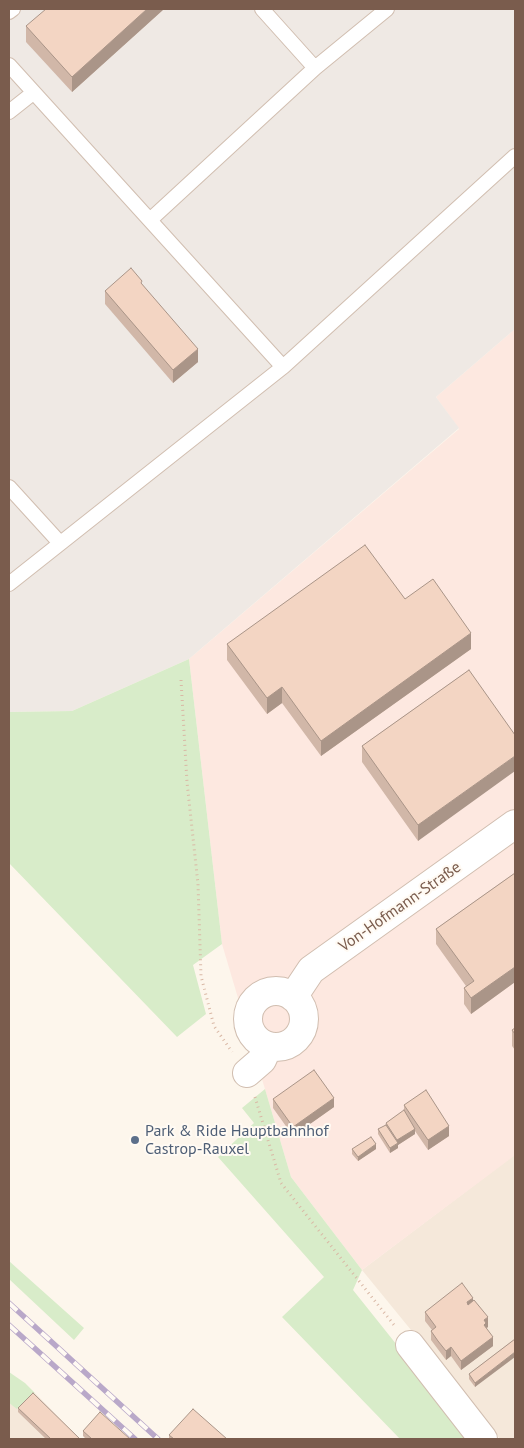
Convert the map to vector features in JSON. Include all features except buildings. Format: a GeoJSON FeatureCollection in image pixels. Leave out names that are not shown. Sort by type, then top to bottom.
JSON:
{"type":"FeatureCollection","features":[{"type":"Feature","properties":{"kind":"street","name":"Von-Hofmann-Straße"},"geometry":{"type":"LineString","coordinates":[[293,997],[311,970],[515,824]]}},
{"type":"Feature","properties":{"kind":"street"},"geometry":{"type":"LineString","coordinates":[[276,991],[293,997],[304,1013],[304,1023],[301,1032],[288,1045],[278,1048],[268,1046],[253,1036],[248,1019],[249,1010],[260,996],[276,991]]}},
{"type":"Feature","properties":{"kind":"street"},"geometry":{"type":"LineString","coordinates":[[248,1073],[262,1060],[268,1046]]}},
{"type":"Feature","properties":{"kind":"street"},"geometry":{"type":"LineString","coordinates":[[410,1345],[483,1439]]}},
{"type":"Feature","properties":{"kind":"lane"},"geometry":{"type":"LineString","coordinates":[[9,12],[13,9]]}},
{"type":"Feature","properties":{"kind":"lane"},"geometry":{"type":"LineString","coordinates":[[262,9],[315,68]]}},
{"type":"Feature","properties":{"kind":"lane"},"geometry":{"type":"LineString","coordinates":[[150,220],[315,68],[386,9]]}},
{"type":"Feature","properties":{"kind":"lane"},"geometry":{"type":"LineString","coordinates":[[9,65],[283,367]]}},
{"type":"Feature","properties":{"kind":"lane"},"geometry":{"type":"LineString","coordinates":[[9,112],[33,93]]}},
{"type":"Feature","properties":{"kind":"lane"},"geometry":{"type":"LineString","coordinates":[[9,584],[283,367],[515,156]]}},
{"type":"Feature","properties":{"kind":"lane"},"geometry":{"type":"LineString","coordinates":[[9,487],[60,543]]}},
{"type":"Feature","properties":{"kind":"path"},"geometry":{"type":"LineString","coordinates":[[181,680],[187,782],[198,884],[201,976],[214,1026],[248,1073],[281,1184],[410,1345]]}},
{"type":"Feature","properties":{"kind":"shaded area"},"geometry":{"type":"Polygon","coordinates":[[[9,9],[515,9],[515,329],[436,397],[459,428],[189,659],[72,711],[9,712],[9,9]]]}},
{"type":"Feature","properties":{"kind":"shaded area"},"geometry":{"type":"Polygon","coordinates":[[[515,329],[515,1157],[362,1270],[291,1177],[222,944],[189,659],[459,429],[436,397],[515,329]]]}},
{"type":"Feature","properties":{"kind":"shaded area"},"geometry":{"type":"Polygon","coordinates":[[[514,1155],[515,1439],[500,1439],[362,1270],[514,1155]]]}},
{"type":"Feature","properties":{"kind":"shaded area"},"geometry":{"type":"Polygon","coordinates":[[[35,1393],[80,1439],[9,1439],[9,1403],[18,1409],[35,1393]]]}},
{"type":"Feature","properties":{"kind":"green space"},"geometry":{"type":"Polygon","coordinates":[[[189,659],[222,944],[193,965],[206,1014],[177,1037],[9,863],[9,712],[72,711],[189,659]]]}},
{"type":"Feature","properties":{"kind":"green space"},"geometry":{"type":"Polygon","coordinates":[[[265,1089],[291,1177],[362,1270],[353,1290],[472,1439],[400,1439],[282,1317],[324,1277],[218,1157],[254,1123],[242,1108],[265,1089]]]}},
{"type":"Feature","properties":{"kind":"green space"},"geometry":{"type":"Polygon","coordinates":[[[9,1261],[84,1328],[74,1340],[9,1279],[9,1261]]]}},
{"type":"Feature","properties":{"kind":"green space"},"geometry":{"type":"Polygon","coordinates":[[[9,1372],[35,1393],[17,1409],[9,1403],[9,1372]]]}},
{"type":"Feature","properties":{"kind":"railway"},"geometry":{"type":"LineString","coordinates":[[9,1303],[158,1439]]}},
{"type":"Feature","properties":{"kind":"railway"},"geometry":{"type":"LineString","coordinates":[[9,1325],[135,1439]]}},
{"type":"Feature","properties":{"kind":"place","name":"Park & Ride Hauptbahnhof Castrop-Rauxel"},"geometry":{"type":"Point","coordinates":[135,1140]}}]}
